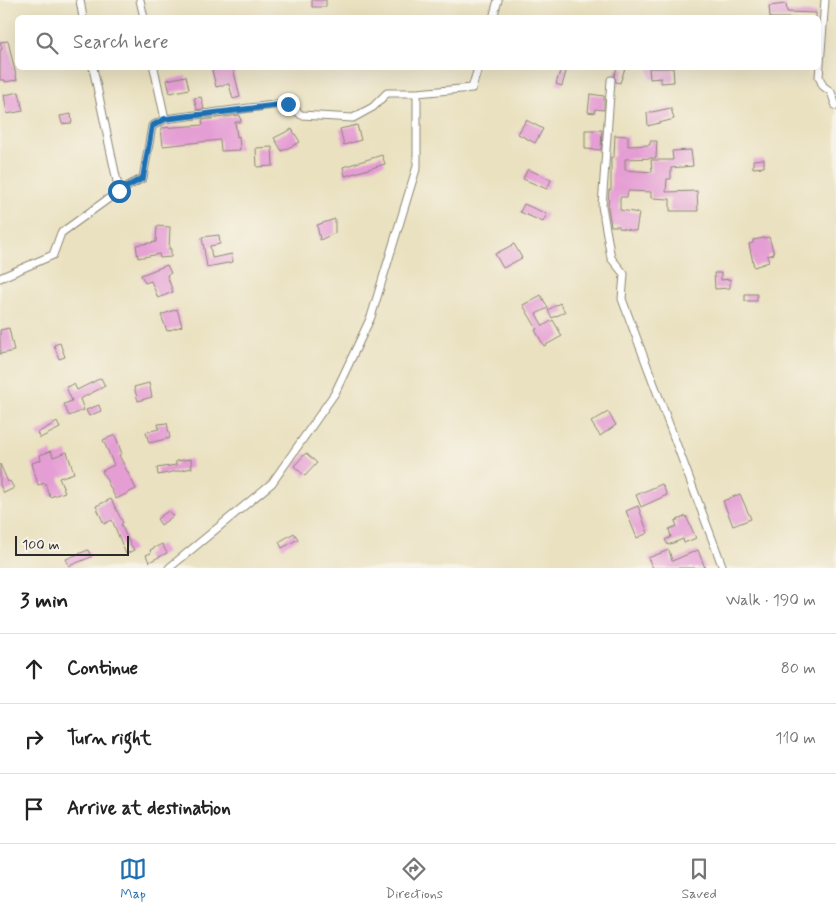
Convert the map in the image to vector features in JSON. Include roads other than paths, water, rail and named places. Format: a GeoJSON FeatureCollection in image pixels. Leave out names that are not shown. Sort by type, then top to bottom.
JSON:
{"type":"FeatureCollection","features":[{"type":"Feature","properties":{"kind":"street"},"geometry":{"type":"LineString","coordinates":[[80,0],[82,15]]}},
{"type":"Feature","properties":{"kind":"street"},"geometry":{"type":"LineString","coordinates":[[140,0],[143,15]]}},
{"type":"Feature","properties":{"kind":"street"},"geometry":{"type":"LineString","coordinates":[[494,15],[498,0]]}},
{"type":"Feature","properties":{"kind":"street"},"geometry":{"type":"LineString","coordinates":[[821,51],[825,0]]}},
{"type":"Feature","properties":{"kind":"street"},"geometry":{"type":"LineString","coordinates":[[93,70],[119,191]]}},
{"type":"Feature","properties":{"kind":"street"},"geometry":{"type":"LineString","coordinates":[[154,70],[165,119]]}},
{"type":"Feature","properties":{"kind":"street"},"geometry":{"type":"LineString","coordinates":[[0,278],[53,255],[60,233],[119,191],[143,178],[152,126],[165,119],[288,104],[301,116],[353,118],[374,106],[387,93],[417,94],[472,88],[477,70]]}},
{"type":"Feature","properties":{"kind":"street"},"geometry":{"type":"LineString","coordinates":[[820,70],[819,77],[823,86],[831,92],[836,106]]}},
{"type":"Feature","properties":{"kind":"street"},"geometry":{"type":"LineString","coordinates":[[611,80],[602,206],[611,258],[624,274],[622,298],[723,568]]}},
{"type":"Feature","properties":{"kind":"street"},"geometry":{"type":"LineString","coordinates":[[169,568],[272,483],[335,392],[370,317],[417,166],[417,94]]}}]}
